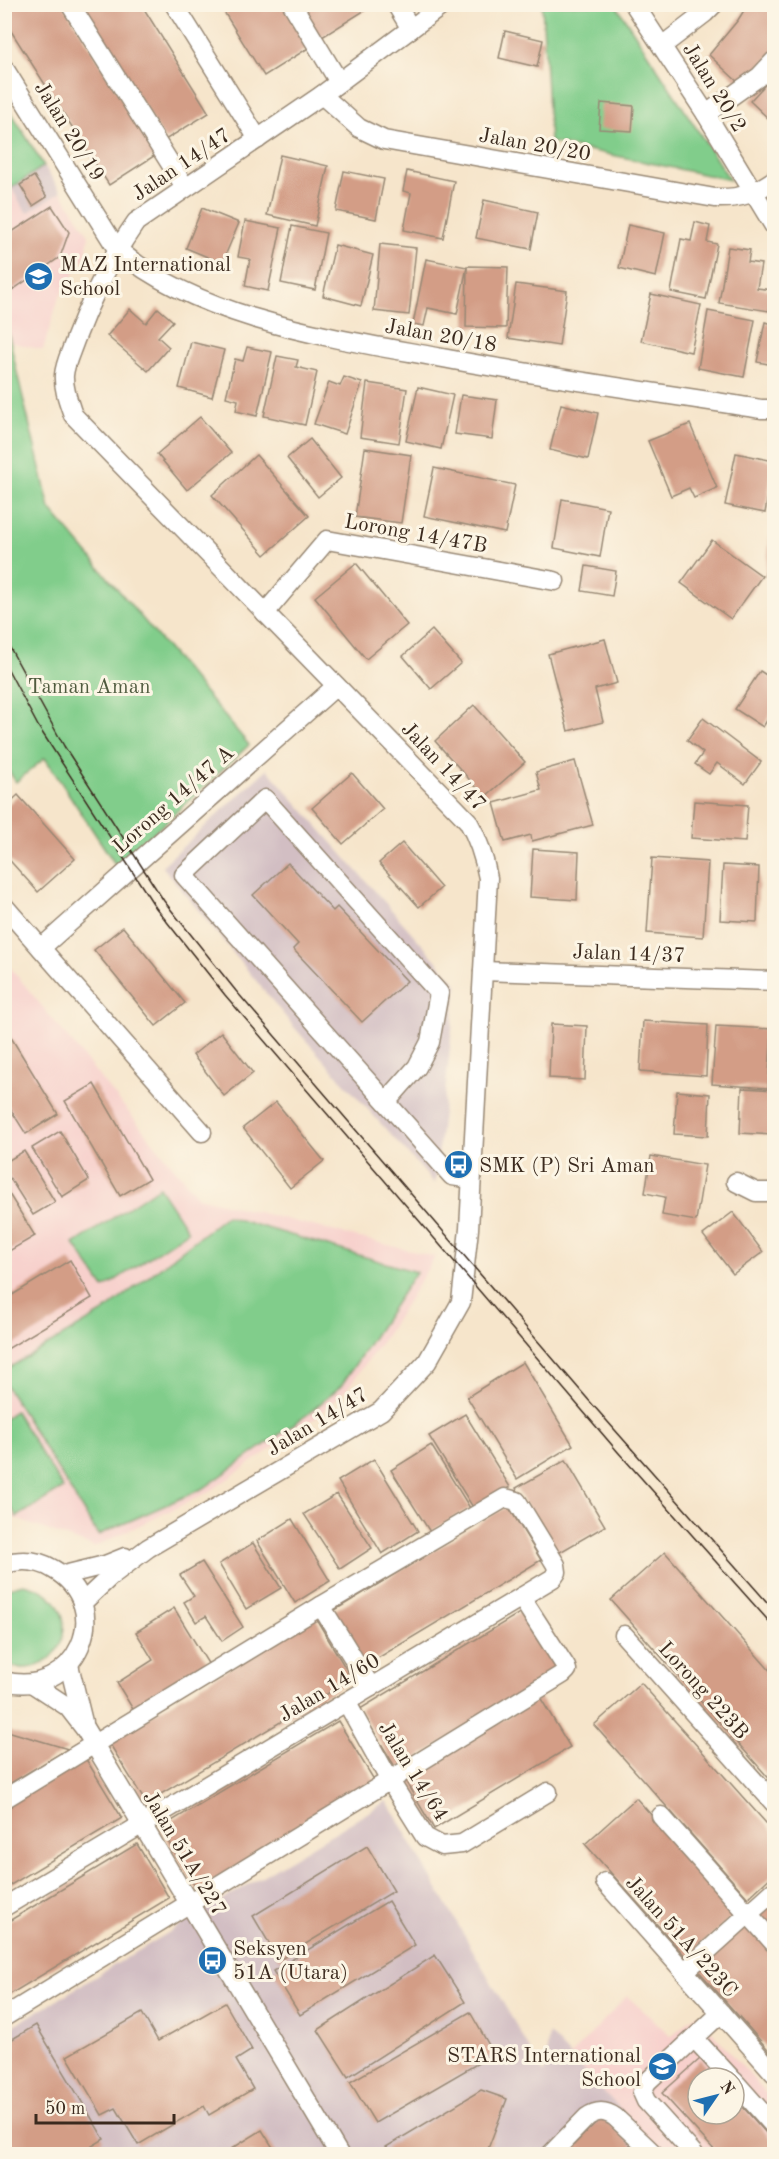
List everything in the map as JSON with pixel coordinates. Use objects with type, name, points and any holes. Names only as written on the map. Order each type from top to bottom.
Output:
[{"type":"street","points":[[70,4],[185,187]]},
{"type":"street","points":[[174,4],[258,139]]},
{"type":"street","points":[[292,4],[339,82]]},
{"type":"street","points":[[396,4],[411,29]]},
{"type":"street","name":"Jalan 14/47","points":[[82,1602],[148,1548],[381,1411],[427,1362],[461,1302],[469,1228],[488,878],[477,835],[468,821],[73,416],[63,377],[89,303],[117,249],[136,222],[339,82],[444,4]]},
{"type":"street","name":"Jalan 20/2","points":[[634,4],[706,114],[774,226]]},
{"type":"street","points":[[662,46],[714,4]]},
{"type":"street","points":[[706,114],[760,76],[774,61]]},
{"type":"street","name":"Jalan 20/19","points":[[4,68],[117,249]]},
{"type":"street","name":"Jalan 20/20","points":[[322,94],[359,128],[384,140],[715,198],[734,199],[754,193]]},
{"type":"street","points":[[754,193],[774,180]]},
{"type":"street","name":"Jalan 20/18","points":[[117,249],[136,266],[216,306],[284,326],[351,342],[488,366],[774,409]]},
{"type":"street","name":"Lorong 14/47B","points":[[265,613],[327,540],[555,581]]},
{"type":"street","name":"Lorong 14/47 A","points":[[41,948],[336,686]]},
{"type":"street","points":[[387,1101],[417,1067],[430,1042],[439,993],[265,799],[184,874],[452,1176],[471,1179]]},
{"type":"street","points":[[4,906],[202,1132]]},
{"type":"street","name":"Jalan 14/37","points":[[483,971],[774,981]]},
{"type":"street","points":[[736,1182],[756,1192],[774,1192]]},
{"type":"street","name":"Jalan 14/60","points":[[4,1907],[143,1826],[553,1578],[557,1572],[556,1565],[518,1501],[505,1498],[321,1606]]},
{"type":"street","name":"Jalan 14/47","points":[[64,1575],[105,1565],[148,1548]]},
{"type":"street","points":[[4,1681],[33,1684],[52,1677],[69,1665],[78,1652],[84,1636],[85,1619],[82,1602],[75,1587],[64,1575],[42,1563],[9,1558]]},
{"type":"street","points":[[4,2017],[567,1670],[521,1596]]},
{"type":"street","points":[[4,1799],[90,1737],[321,1606],[371,1687]]},
{"type":"street","name":"Lorong 223B","points":[[624,1635],[774,1803]]},
{"type":"street","name":"Jalan 51A/227","points":[[69,1665],[90,1737]]},
{"type":"street","name":"Jalan 51A/227","points":[[33,1684],[68,1707],[90,1737],[339,2154]]},
{"type":"street","name":"Jalan 14/64","points":[[347,1703],[425,1838],[442,1846],[462,1844],[548,1792]]},
{"type":"street","points":[[661,1816],[774,1943]]},
{"type":"street","name":"Jalan 51A/223C","points":[[605,1882],[774,2073]]},
{"type":"street","points":[[684,1972],[774,1892]]},
{"type":"street","points":[[694,2154],[646,2102],[642,2092],[646,2082],[721,2013]]},
{"type":"street","points":[[694,2038],[720,2066]]},
{"type":"street","points":[[746,2095],[774,2126]]},
{"type":"street","points":[[551,2154],[587,2117],[601,2111],[615,2116],[654,2154]]},
{"type":"shaded area","points":[[44,166],[61,192],[27,213],[11,188]]},
{"type":"shaded area","name":"MAZ International School","points":[[11,188],[27,213],[61,192],[89,235],[86,255],[59,297],[43,350],[10,342],[4,312],[4,192]]},
{"type":"shaded area","points":[[267,769],[457,984],[435,1184],[293,1026],[162,866]]},
{"type":"shaded area","points":[[5,961],[198,1197],[435,1257],[385,1337],[346,1390],[314,1419],[209,1492],[94,1547],[5,1515]]},
{"type":"shaded area","points":[[387,1801],[544,2074],[549,2034],[663,2154],[5,2154],[5,2031]]},
{"type":"shaded area","name":"STARS International School","points":[[627,1996],[671,2036],[697,2014],[742,2066],[686,2066],[686,2126],[746,2126],[746,2071],[774,2103],[774,2154],[663,2154],[570,2056]]},
{"type":"green space","points":[[542,5],[616,5],[730,180],[550,142]]},
{"type":"green space","points":[[5,102],[44,166],[4,192]]},
{"type":"green space","name":"Taman Aman","points":[[4,312],[50,509],[249,745],[117,867],[45,758],[16,782],[5,766]]},
{"type":"green space","points":[[159,1187],[188,1231],[104,1288],[74,1244]]},
{"type":"green space","points":[[226,1216],[416,1272],[341,1386],[308,1414],[204,1488],[98,1535],[5,1384],[5,1370],[102,1313]]},
{"type":"green space","points":[[15,1411],[63,1488],[17,1517],[5,1498],[5,1418]]},
{"type":"green space","points":[[23,1584],[44,1592],[58,1605],[63,1621],[62,1638],[55,1653],[43,1663],[26,1668],[5,1664],[5,1589]]},
{"type":"building","points":[[4,4],[63,4],[157,154],[109,185],[4,20]]},
{"type":"building","points":[[79,4],[141,4],[209,113],[165,140]]},
{"type":"building","points":[[219,4],[283,4],[310,47],[264,76]]},
{"type":"building","points":[[298,4],[364,4],[367,9],[319,39]]},
{"type":"building","points":[[748,4],[774,4],[774,53],[741,85],[709,55]]},
{"type":"building","points":[[505,31],[543,40],[537,67],[499,58]]},
{"type":"building","points":[[774,75],[774,124],[750,101]]},
{"type":"building","points":[[601,103],[634,106],[632,131],[599,129]]},
{"type":"building","points":[[280,155],[328,166],[315,226],[267,215]]},
{"type":"building","points":[[344,171],[384,179],[376,219],[336,211]]},
{"type":"building","points":[[407,171],[454,181],[443,238],[404,230],[411,193],[403,191]]},
{"type":"building","points":[[34,176],[47,197],[33,206],[20,185]]},
{"type":"building","points":[[484,200],[538,212],[531,249],[476,238]]},
{"type":"building","points":[[52,206],[69,232],[60,257],[11,291],[4,267],[4,237]]},
{"type":"building","points":[[202,208],[239,223],[222,263],[186,248]]},
{"type":"building","points":[[245,221],[281,228],[268,291],[245,286],[250,259],[238,257]]},
{"type":"building","points":[[695,222],[710,226],[707,242],[717,244],[706,299],[671,292],[681,239],[691,241]]},
{"type":"building","points":[[628,225],[665,233],[656,277],[619,268]]},
{"type":"building","points":[[292,226],[326,233],[315,290],[281,283]]},
{"type":"building","points":[[380,244],[416,248],[409,315],[374,311]]},
{"type":"building","points":[[335,245],[373,255],[361,306],[323,296]]},
{"type":"building","points":[[728,247],[750,250],[748,262],[761,264],[757,288],[772,290],[769,311],[719,303]]},
{"type":"building","points":[[426,259],[467,267],[457,314],[428,308],[424,326],[413,324]]},
{"type":"building","points":[[467,266],[508,267],[506,328],[466,327]]},
{"type":"building","points":[[516,284],[567,291],[559,346],[508,338]]},
{"type":"building","points":[[651,294],[701,305],[691,352],[641,341]]},
{"type":"building","points":[[158,308],[173,321],[158,337],[169,347],[148,371],[107,336],[130,309],[146,323]]},
{"type":"building","points":[[708,311],[755,320],[744,377],[698,368]]},
{"type":"building","points":[[765,322],[774,324],[774,365],[757,362]]},
{"type":"building","points":[[191,342],[224,350],[212,397],[179,388]]},
{"type":"building","points":[[247,347],[272,352],[257,416],[236,411],[238,400],[226,397],[235,359],[243,361]]},
{"type":"building","points":[[277,356],[298,360],[296,367],[317,372],[305,425],[264,416]]},
{"type":"building","points":[[344,377],[362,383],[345,434],[314,424],[329,382],[340,386]]},
{"type":"building","points":[[367,383],[407,389],[399,443],[360,437]]},
{"type":"building","points":[[418,387],[453,395],[441,449],[406,441]]},
{"type":"building","points":[[461,395],[497,400],[492,439],[455,434]]},
{"type":"building","points":[[561,404],[598,413],[588,459],[550,450]]},
{"type":"building","points":[[200,417],[231,453],[187,490],[157,454]]},
{"type":"building","points":[[690,424],[717,488],[694,498],[689,488],[671,496],[648,441]]},
{"type":"building","points":[[310,439],[341,478],[318,497],[287,458]]},
{"type":"building","points":[[365,448],[411,455],[401,523],[355,517]]},
{"type":"building","points":[[736,453],[774,461],[765,513],[725,505]]},
{"type":"building","points":[[256,455],[309,516],[265,555],[212,495]]},
{"type":"building","points":[[434,468],[515,485],[505,533],[424,516]]},
{"type":"building","points":[[562,499],[608,508],[600,557],[554,548]]},
{"type":"building","points":[[770,536],[774,537],[774,577],[765,576]]},
{"type":"building","points":[[712,540],[762,576],[731,619],[681,583]]},
{"type":"building","points":[[356,563],[407,625],[366,659],[315,597]]},
{"type":"building","points":[[586,566],[616,571],[612,596],[582,591]]},
{"type":"building","points":[[432,630],[461,663],[431,689],[403,656]]},
{"type":"building","points":[[605,639],[617,683],[595,689],[603,722],[568,731],[548,654]]},
{"type":"building","points":[[760,671],[774,680],[774,709],[763,727],[735,709]]},
{"type":"building","points":[[474,705],[525,762],[485,797],[435,741]]},
{"type":"building","points":[[703,718],[761,762],[745,784],[717,763],[709,774],[695,764],[703,753],[687,740]]},
{"type":"building","points":[[575,761],[593,825],[532,841],[531,835],[505,842],[494,803],[541,790],[536,772]]},
{"type":"building","points":[[352,773],[383,809],[343,844],[312,808]]},
{"type":"building","points":[[18,795],[75,859],[38,892],[4,854],[4,808]]},
{"type":"building","points":[[694,801],[748,805],[745,842],[691,838]]},
{"type":"building","points":[[402,843],[441,888],[419,907],[379,863]]},
{"type":"building","points":[[533,849],[579,852],[577,900],[530,897]]},
{"type":"building","points":[[652,858],[708,862],[703,937],[647,933]]},
{"type":"building","points":[[288,863],[333,911],[337,907],[407,981],[362,1022],[293,949],[298,944],[253,895]]},
{"type":"building","points":[[723,865],[759,867],[757,922],[720,920]]},
{"type":"building","points":[[123,927],[185,1003],[156,1026],[94,950]]},
{"type":"building","points":[[643,1021],[708,1025],[706,1076],[640,1071]]},
{"type":"building","points":[[551,1024],[587,1026],[585,1080],[549,1078]]},
{"type":"building","points":[[4,1026],[58,1114],[26,1134],[4,1099]]},
{"type":"building","points":[[716,1026],[772,1029],[768,1088],[712,1084]]},
{"type":"building","points":[[221,1032],[253,1073],[224,1096],[193,1055]]},
{"type":"building","points":[[94,1084],[149,1179],[120,1196],[65,1101]]},
{"type":"building","points":[[742,1088],[774,1090],[774,1135],[740,1133]]},
{"type":"building","points":[[677,1091],[710,1094],[708,1136],[674,1134]]},
{"type":"building","points":[[276,1102],[324,1161],[290,1188],[243,1128]]},
{"type":"building","points":[[60,1131],[89,1180],[62,1197],[32,1148]]},
{"type":"building","points":[[24,1151],[55,1202],[33,1215],[4,1169],[4,1163]]},
{"type":"building","points":[[651,1156],[705,1165],[696,1221],[662,1215],[665,1197],[645,1193]]},
{"type":"building","points":[[4,1186],[35,1236],[4,1254]]},
{"type":"building","points":[[733,1212],[763,1252],[733,1274],[703,1235]]},
{"type":"building","points":[[70,1260],[92,1298],[4,1351],[4,1300]]},
{"type":"building","points":[[523,1362],[573,1445],[517,1479],[467,1397]]},
{"type":"building","points":[[465,1414],[510,1487],[474,1509],[429,1436]]},
{"type":"building","points":[[431,1445],[470,1508],[430,1532],[391,1470]]},
{"type":"building","points":[[374,1459],[418,1531],[382,1554],[338,1481]]},
{"type":"building","points":[[566,1460],[605,1526],[555,1555],[516,1488]]},
{"type":"building","points":[[337,1494],[372,1548],[340,1569],[304,1514]]},
{"type":"building","points":[[508,1506],[541,1560],[363,1667],[330,1613]]},
{"type":"building","points":[[292,1519],[330,1581],[295,1603],[257,1541]]},
{"type":"building","points":[[253,1543],[281,1588],[246,1609],[219,1564]]},
{"type":"building","points":[[665,1552],[774,1675],[774,1784],[611,1600]]},
{"type":"building","points":[[202,1562],[243,1627],[222,1641],[206,1616],[196,1622],[184,1602],[194,1596],[180,1575]]},
{"type":"building","points":[[174,1608],[209,1665],[134,1711],[117,1683],[153,1660],[136,1632]]},
{"type":"building","points":[[523,1611],[560,1671],[397,1770],[360,1709]]},
{"type":"building","points":[[315,1617],[352,1679],[146,1803],[108,1741]]},
{"type":"building","points":[[641,1683],[774,1832],[774,1874],[748,1898],[594,1725]]},
{"type":"building","points":[[540,1697],[570,1747],[434,1829],[404,1779]]},
{"type":"building","points":[[338,1721],[376,1783],[198,1891],[160,1828]]},
{"type":"building","points":[[4,1730],[68,1749],[4,1787]]},
{"type":"building","points":[[84,1756],[122,1818],[4,1889],[4,1804]]},
{"type":"building","points":[[636,1798],[738,1912],[687,1958],[585,1844]]},
{"type":"building","points":[[137,1844],[169,1898],[4,1998],[4,1924]]},
{"type":"building","points":[[367,1846],[394,1891],[279,1960],[253,1916]]},
{"type":"building","points":[[774,1900],[774,1937],[756,1917]]},
{"type":"building","points":[[388,1901],[415,1945],[300,2015],[273,1971]]},
{"type":"building","points":[[748,1922],[774,1952],[774,2056],[696,1968]]},
{"type":"building","points":[[435,1955],[465,2002],[348,2077],[318,2030]]},
{"type":"building","points":[[225,2003],[252,2050],[236,2060],[253,2089],[209,2115],[204,2106],[138,2145],[116,2108],[102,2115],[67,2056],[142,2013],[158,2041]]},
{"type":"building","points":[[470,2012],[494,2054],[375,2123],[350,2082]]},
{"type":"building","points":[[36,2025],[104,2139],[79,2154],[4,2154],[4,2044]]},
{"type":"building","points":[[700,2059],[706,2066],[692,2066]]},
{"type":"building","points":[[686,2072],[686,2119],[662,2093]]},
{"type":"building","points":[[481,2090],[507,2099],[486,2154],[390,2154],[386,2147]]},
{"type":"building","points":[[746,2110],[774,2142],[774,2154],[718,2154],[692,2126],[746,2126]]},
{"type":"building","points":[[602,2116],[642,2154],[565,2154]]},
{"type":"building","points":[[262,2130],[277,2154],[223,2154]]},
{"type":"tram line","points":[[4,637],[64,746],[164,901],[236,991],[592,1404],[774,1610]]},
{"type":"tram line","points":[[4,662],[38,726],[156,908],[225,995],[618,1452],[774,1627]]},
{"type":"place","name":"MAZ International School","points":[[39,276]]},
{"type":"place","name":"SMK (P) Sri Aman","points":[[458,1165]]},
{"type":"place","name":"Seksyen 51A (Utara)","points":[[212,1960]]},
{"type":"place","name":"STARS International School","points":[[662,2067]]}]
